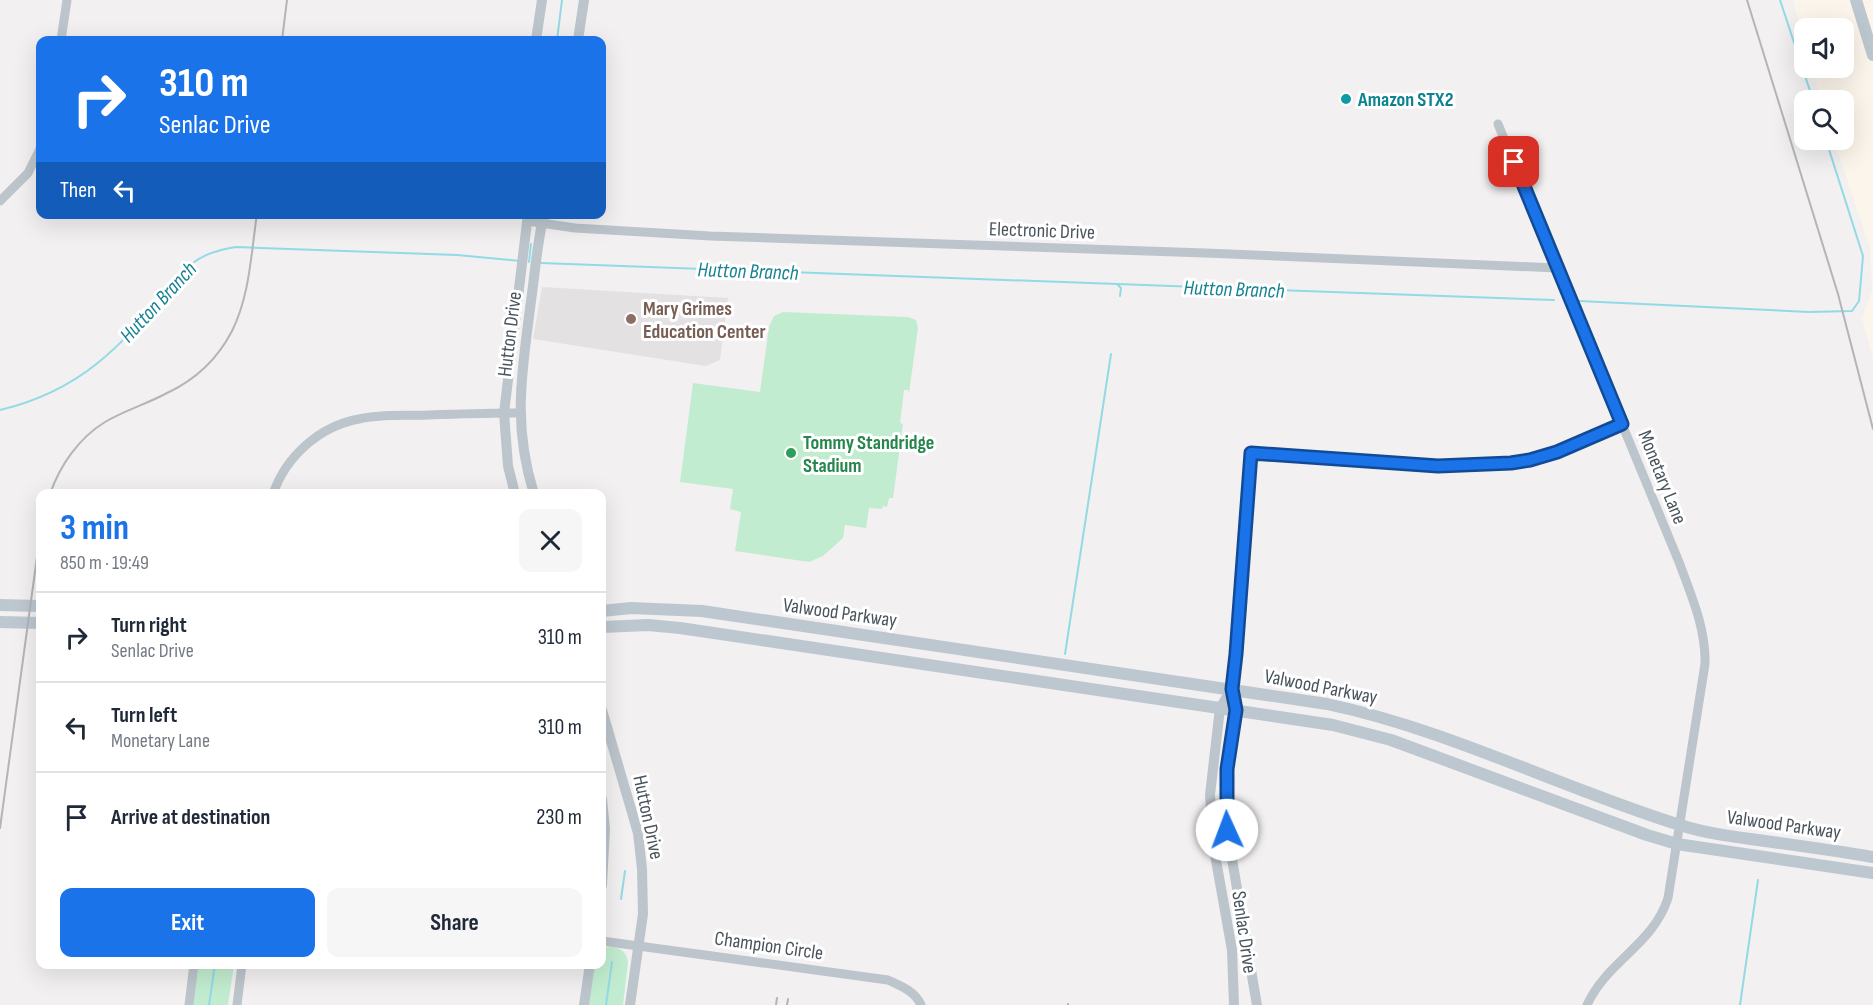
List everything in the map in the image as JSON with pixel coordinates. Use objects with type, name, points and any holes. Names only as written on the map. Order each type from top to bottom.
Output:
[{"type":"main road","points":[[1856,0],[1873,55]]},
{"type":"main road","points":[[0,605],[36,606]]},
{"type":"main road","name":"Valwood Parkway","points":[[606,611],[631,608],[671,609],[820,628],[1328,704],[1365,712],[1450,740],[1680,825],[1727,836],[1873,857]]},
{"type":"main road","points":[[0,622],[36,623]]},
{"type":"main road","points":[[606,635],[616,625]]},
{"type":"main road","name":"Valwood Parkway","points":[[606,626],[667,626],[1047,681],[1360,731],[1391,740],[1677,844],[1873,873]]},
{"type":"main road","points":[[818,648],[820,628]]},
{"type":"main road","points":[[1047,681],[1050,662]]},
{"type":"main road","points":[[1360,731],[1365,712]]},
{"type":"main road","points":[[1515,786],[1522,767]]},
{"type":"main road","points":[[1786,860],[1789,844]]},
{"type":"street","points":[[62,36],[67,0]]},
{"type":"street","points":[[537,36],[542,0]]},
{"type":"street","points":[[579,36],[584,0]]},
{"type":"street","name":"Monetary Lane","points":[[1498,124],[1679,562],[1697,613],[1705,646],[1705,664],[1670,892],[1655,926],[1645,939],[1606,975],[1587,1005]]},
{"type":"street","points":[[0,201],[28,173],[36,157]]},
{"type":"street","name":"Hutton Drive","points":[[514,489],[508,466],[504,413],[528,219]]},
{"type":"street","name":"Hutton Drive","points":[[532,489],[525,465],[519,413],[543,219]]},
{"type":"street","name":"Electronic Drive","points":[[546,219],[575,228],[710,236],[1557,268]]},
{"type":"street","points":[[275,489],[282,472],[305,446],[326,431],[354,420],[382,416],[519,413]]},
{"type":"street","name":"Senlac Drive","points":[[1257,1005],[1230,854],[1226,808],[1227,769],[1236,710],[1232,689],[1238,641],[1251,453],[1438,466],[1511,463],[1557,452],[1622,424]]},
{"type":"street","name":"Senlac Drive","points":[[1232,689],[1220,708],[1210,795],[1215,857],[1232,950],[1234,1005]]},
{"type":"street","name":"Hutton Drive","points":[[606,724],[638,832],[643,914],[630,1005]]},
{"type":"street","points":[[1215,857],[1230,854]]},
{"type":"street","name":"Champion Circle","points":[[606,941],[888,980],[906,988],[921,1005]]},
{"type":"street","points":[[189,1005],[193,969]]},
{"type":"street","points":[[237,1005],[241,969]]},
{"type":"street","points":[[584,1005],[589,969]]},
{"type":"shaded area","points":[[1793,0],[1873,0],[1873,359],[1862,318],[1872,290],[1870,249],[1837,150],[1854,150],[1854,90],[1818,90],[1815,78],[1854,78],[1854,18],[1798,18]]},
{"type":"shaded area","name":"Mary Grimes Education Center","points":[[542,287],[728,298],[720,360],[706,366],[533,339]]},
{"type":"green space","name":"Tommy Standridge Stadium","points":[[783,312],[908,317],[916,320],[918,328],[909,393],[908,390],[904,390],[900,423],[903,424],[893,498],[889,498],[887,507],[869,508],[866,528],[845,525],[843,538],[823,556],[809,562],[735,551],[741,512],[730,509],[733,489],[680,482],[693,383],[760,392],[769,327],[774,316]]},
{"type":"green space","points":[[606,948],[619,949],[627,959],[623,1005],[588,1005],[592,969],[606,969]]},
{"type":"green space","points":[[197,969],[233,969],[228,1005],[192,1005]]},
{"type":"waterway","points":[[558,36],[562,0]]},
{"type":"waterway","points":[[1780,0],[1810,90]]},
{"type":"waterway","points":[[1579,301],[1809,312],[1852,311],[1859,301],[1863,256],[1829,150]]},
{"type":"waterway","points":[[529,262],[531,244]]},
{"type":"waterway","name":"Hutton Branch","points":[[0,410],[60,388],[85,372],[128,335],[189,266],[200,258],[217,251],[236,247],[457,255],[520,261]]},
{"type":"waterway","name":"Hutton Branch","points":[[541,263],[1554,300]]},
{"type":"waterway","points":[[1118,285],[1121,288],[1120,296]]},
{"type":"waterway","points":[[1065,654],[1111,354]]},
{"type":"waterway","points":[[621,899],[625,871]]},
{"type":"waterway","points":[[1740,1005],[1758,880]]},
{"type":"waterway","points":[[606,1005],[612,962]]},
{"type":"waterway","points":[[209,1005],[214,969]]},
{"type":"railway","points":[[282,36],[287,0]]},
{"type":"railway","points":[[1747,0],[1838,294],[1873,429]]},
{"type":"railway","points":[[52,489],[72,453],[96,428],[187,382],[220,350],[232,331],[243,303],[256,219]]},
{"type":"railway","points":[[0,828],[36,564]]},
{"type":"railway","points":[[776,1005],[777,998]]},
{"type":"railway","points":[[787,1005],[788,999]]},
{"type":"place","name":"Amazon STX2","points":[[1346,99]]},
{"type":"place","name":"Mary Grimes Education Center","points":[[631,319]]},
{"type":"place","name":"Tommy Standridge Stadium","points":[[791,453]]},
{"type":"route","points":[[1227,830],[1227,769],[1236,710],[1232,689],[1251,453],[1438,466],[1511,463],[1557,452],[1622,424],[1514,162]]}]
